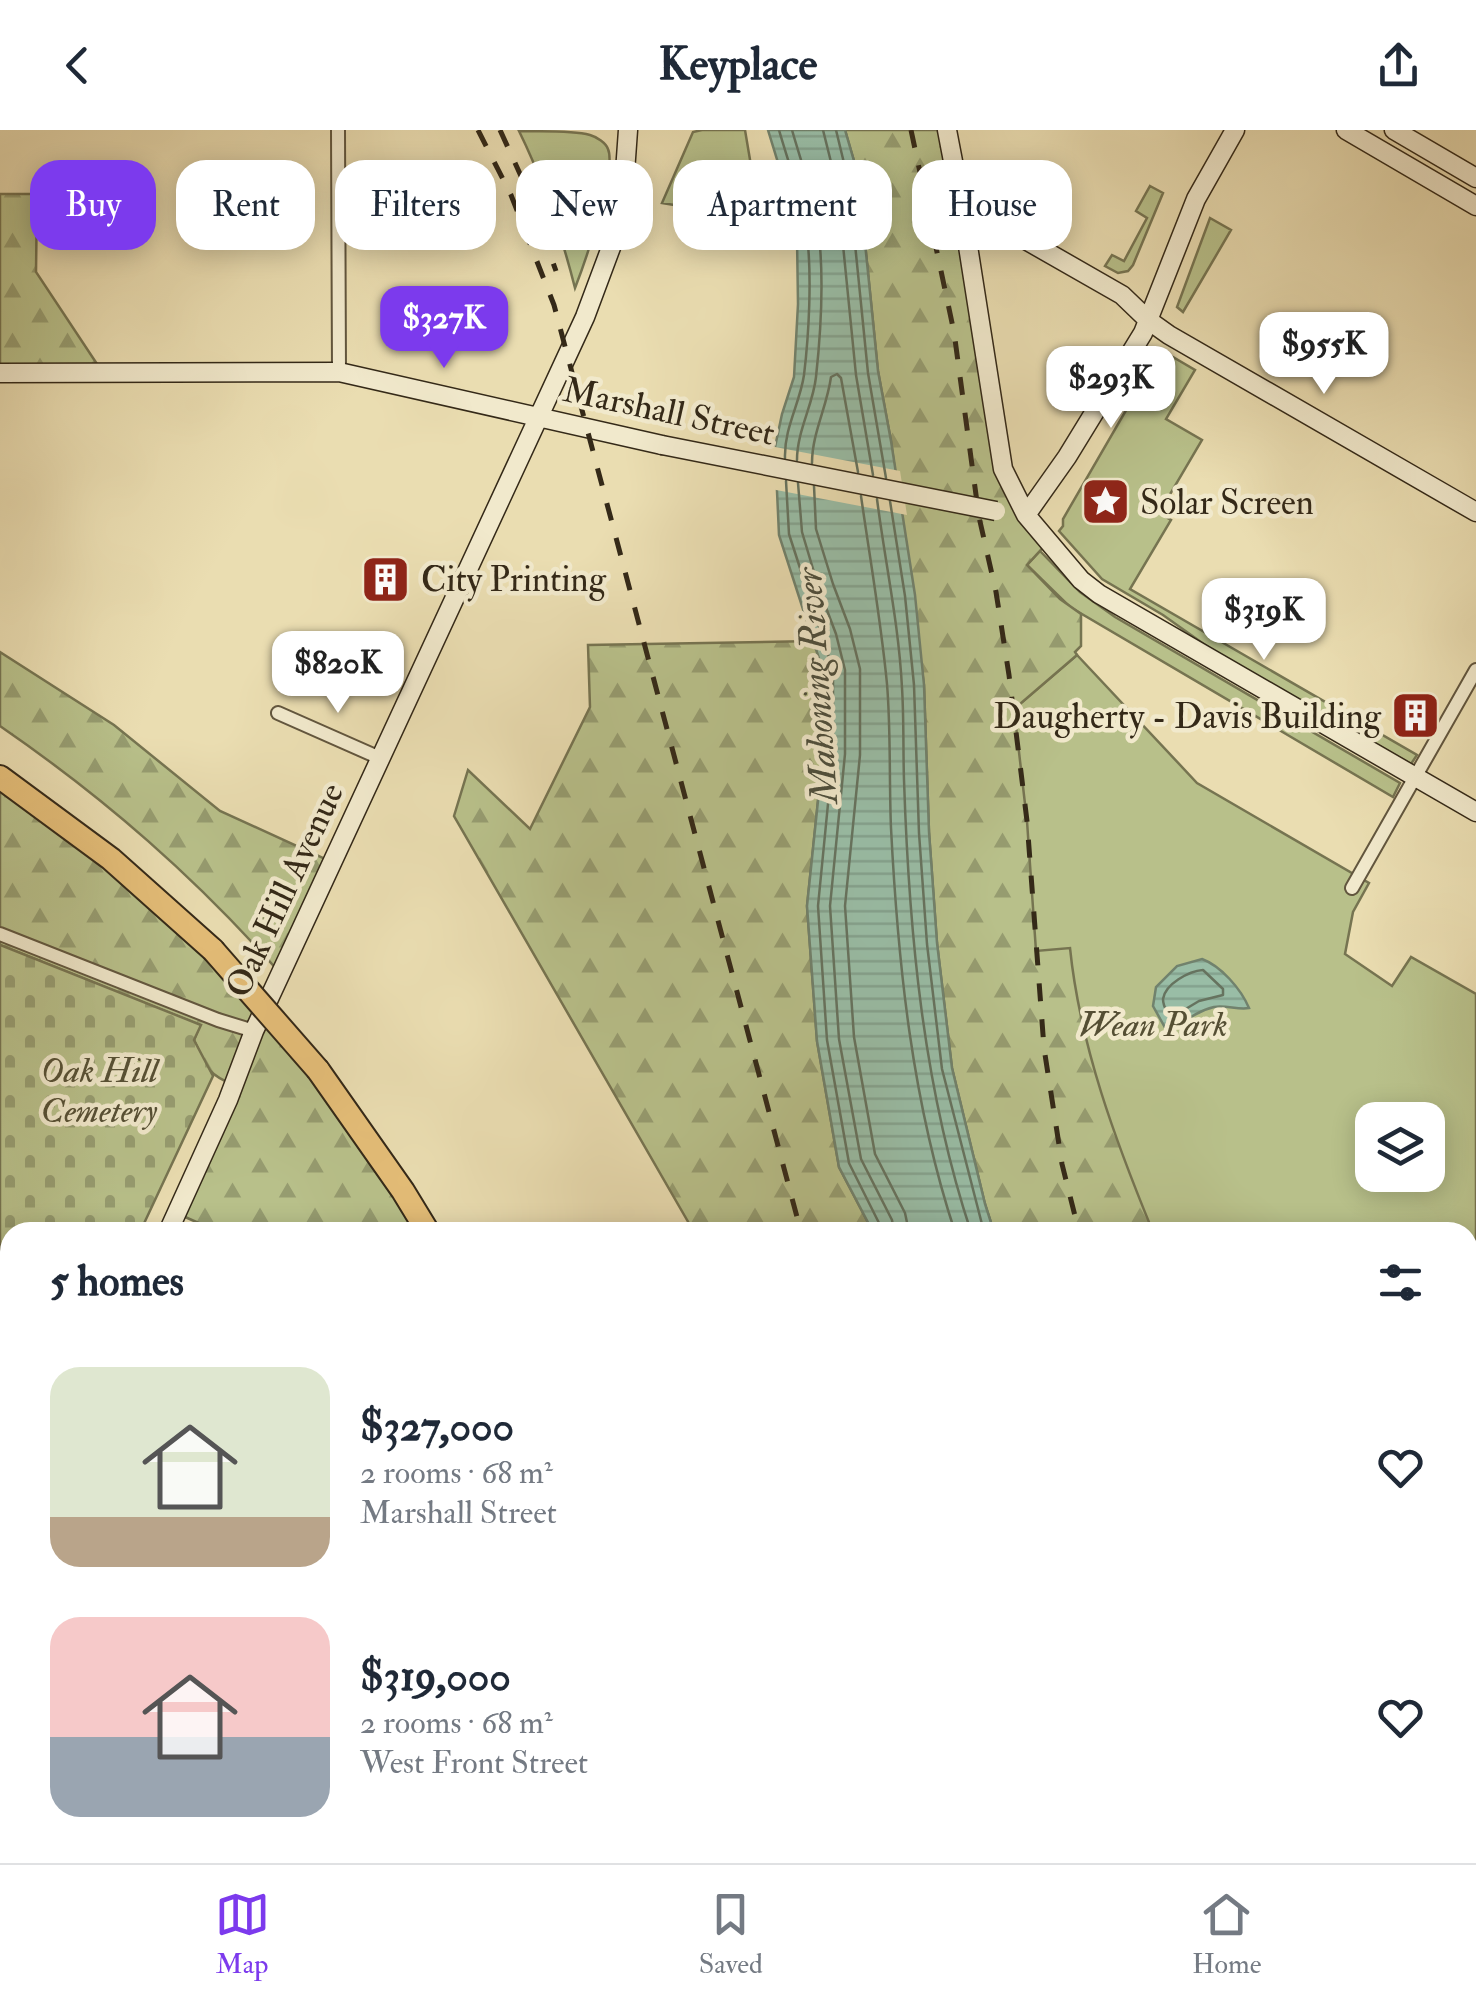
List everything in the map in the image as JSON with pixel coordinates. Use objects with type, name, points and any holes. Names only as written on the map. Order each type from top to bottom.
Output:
[{"type":"highway","points":[[0,776],[111,860],[213,950],[318,1070],[421,1222]]},
{"type":"street","points":[[338,130],[339,372]]},
{"type":"street","name":"Oak Hill Avenue","points":[[173,1222],[254,1032],[585,317],[613,242],[628,130]]},
{"type":"street","points":[[948,130],[953,160]]},
{"type":"street","points":[[1026,515],[1067,457],[1143,333],[1196,199],[1235,130]]},
{"type":"street","points":[[1346,130],[1476,206]]},
{"type":"street","points":[[1394,130],[1476,178]]},
{"type":"street","points":[[968,250],[1003,468],[1026,515],[1080,580],[1476,812]]},
{"type":"street","points":[[1043,250],[1122,295],[1148,320],[1184,344],[1476,512]]},
{"type":"street","name":"Marshall Street","points":[[0,373],[339,372],[662,445],[1026,515]]},
{"type":"street","points":[[1352,888],[1476,670]]},
{"type":"street","points":[[278,713],[380,758]]},
{"type":"street","points":[[0,934],[254,1032]]},
{"type":"green space","points":[[745,130],[750,160],[681,160],[693,132]]},
{"type":"green space","points":[[845,130],[947,130],[952,160],[912,160],[912,250],[967,250],[1003,468],[1048,542],[1027,565],[1060,599],[1081,614],[1081,646],[1075,652],[1077,655],[1014,709],[1036,951],[1070,948],[1091,1057],[1149,1222],[991,1222],[985,1204],[952,1068],[937,943],[924,685],[878,371],[866,250],[892,250],[892,160],[854,160]]},
{"type":"green space","points":[[519,131],[590,135],[605,145],[610,160],[532,160]]},
{"type":"green space","points":[[673,178],[673,205],[662,203]]},
{"type":"green space","points":[[1150,186],[1163,193],[1133,265],[1118,273],[1105,266],[1112,255],[1124,261],[1147,218],[1136,211]]},
{"type":"green space","points":[[0,194],[30,194],[30,250],[36,250],[36,272],[103,373],[0,373]]},
{"type":"green space","points":[[1210,218],[1231,230],[1183,312],[1177,307]]},
{"type":"green space","points":[[565,250],[588,250],[575,288]]},
{"type":"green space","points":[[1161,350],[1195,370],[1166,419],[1202,440],[1159,513],[1171,520],[1130,589],[1417,755],[1411,764],[1215,652],[1102,579],[1059,531]]},
{"type":"green space","points":[[1040,551],[1080,592],[1115,617],[1400,783],[1393,797],[1070,607],[1027,565]]},
{"type":"green space","points":[[815,641],[823,671],[823,753],[807,906],[817,1041],[839,1167],[868,1222],[688,1222],[454,816],[468,770],[530,829],[590,707],[588,645]]},
{"type":"green space","points":[[0,652],[114,725],[220,811],[332,862],[280,973],[148,841],[77,782],[0,726]]},
{"type":"green space","name":"Wean Park","points":[[1077,655],[1197,783],[1369,883],[1353,912],[1345,954],[1392,986],[1411,957],[1476,994],[1476,1222],[994,1222],[1014,709]]},
{"type":"green space","points":[[0,777],[213,950],[420,1222],[196,1222],[176,1213],[234,1085],[212,1073],[205,1063],[194,1040],[200,1025],[0,945]]},
{"type":"green space","name":"Oak Hill Cemetery","points":[[0,945],[201,1025],[194,1040],[213,1076],[145,1222],[0,1222]]},
{"type":"water","points":[[768,130],[845,130],[854,160],[777,160]]},
{"type":"water","points":[[797,250],[866,250],[878,371],[915,595],[924,685],[937,943],[952,1068],[991,1222],[868,1222],[839,1167],[817,1041],[807,906],[823,753],[823,671],[779,535],[775,447],[794,377]]},
{"type":"water","points":[[1202,959],[1230,979],[1249,1008],[1207,1009],[1168,1033],[1153,1006],[1156,987],[1177,966]]},
{"type":"pier","points":[[770,446],[900,471],[907,515],[771,489]]},
{"type":"railway","points":[[478,130],[511,195],[554,305],[798,1222]]},
{"type":"railway","points":[[500,130],[526,187],[556,271]]},
{"type":"railway","points":[[911,130],[954,332],[979,517],[1009,675],[1027,821],[1044,1048],[1062,1164],[1076,1222]]},
{"type":"place","name":"Solar Screen","points":[[1105,502]]},
{"type":"place","name":"City Printing","points":[[386,579]]},
{"type":"place","name":"Daugherty - Davis Building","points":[[1416,716]]},
{"type":"water label","name":"Mahoning River","points":[[816,686]]}]
